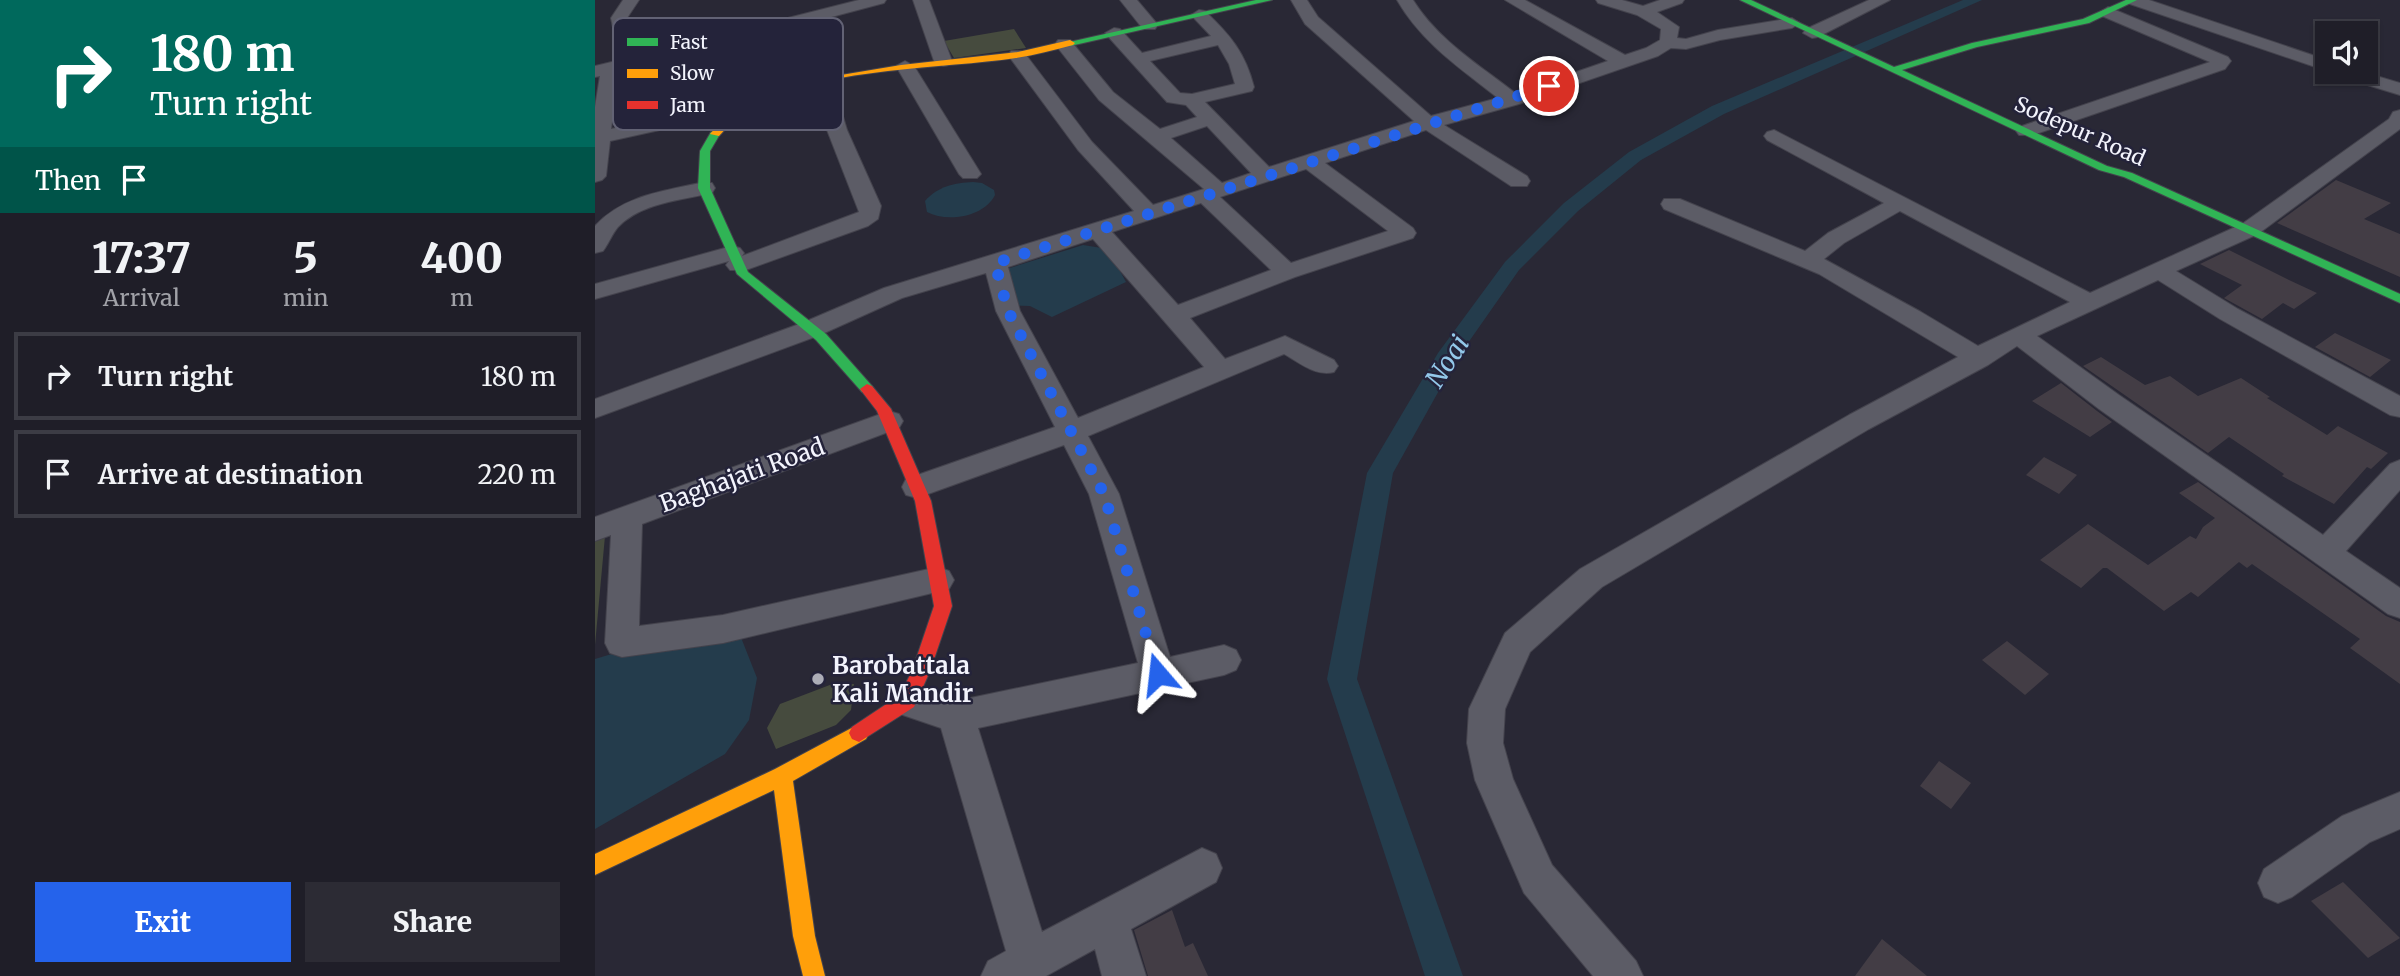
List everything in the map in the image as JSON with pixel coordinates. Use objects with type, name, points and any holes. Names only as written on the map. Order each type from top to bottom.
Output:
[{"type":"street","points":[[618,18],[631,0]]},
{"type":"street","points":[[811,18],[878,0]]},
{"type":"street","points":[[1128,0],[1149,25]]},
{"type":"street","points":[[843,77],[943,61],[1017,55],[1268,0]]},
{"type":"street","points":[[1299,0],[1311,20],[1428,123],[1519,181]]},
{"type":"street","points":[[1405,0],[1412,14],[1436,40],[1511,100]]},
{"type":"street","points":[[1513,0],[1595,48],[1623,61]]},
{"type":"street","points":[[1604,0],[1643,10],[1670,27],[1668,42]]},
{"type":"street","points":[[1643,10],[1677,0]]},
{"type":"street","name":"Sodepur Road","points":[[1744,0],[2102,168],[2128,175],[2241,233],[2400,299]]},
{"type":"street","points":[[1812,33],[1882,0]]},
{"type":"street","points":[[1888,67],[1975,44],[2086,21],[2133,0],[2315,63]]},
{"type":"street","points":[[926,2],[943,61]]},
{"type":"street","points":[[2026,131],[2219,65],[2222,61],[2108,12]]},
{"type":"street","points":[[1114,33],[1174,98],[1192,100],[1245,87],[1239,61],[1224,38],[1199,15]]},
{"type":"street","points":[[595,409],[811,329],[893,293],[995,263],[1428,123],[1511,100],[1652,52],[1668,42],[1686,44],[1792,23]]},
{"type":"street","points":[[1138,59],[1224,38]]},
{"type":"street","points":[[1064,44],[1106,96],[1157,136],[1287,271]]},
{"type":"street","points":[[1017,55],[1085,146],[1149,214]]},
{"type":"street","points":[[905,66],[970,174]]},
{"type":"street","points":[[602,70],[602,137],[595,178],[601,199],[622,211]]},
{"type":"street","points":[[2378,82],[2400,89]]},
{"type":"street","points":[[1192,100],[1266,176]]},
{"type":"street","points":[[1621,976],[1538,879],[1494,780],[1485,743],[1487,709],[1517,643],[1591,578],[1859,422],[2020,335],[2241,233],[2397,122],[2400,116]]},
{"type":"street","points":[[1157,136],[1210,119]]},
{"type":"street","points":[[602,137],[634,130]]},
{"type":"street","points":[[595,865],[782,776],[880,721],[907,701],[921,671],[943,606],[923,501],[884,409],[811,329],[743,274],[735,259],[704,188],[705,151],[717,130]]},
{"type":"street","points":[[595,292],[735,259],[860,221],[870,214],[870,206],[837,130]]},
{"type":"street","points":[[1774,136],[2091,303]]},
{"type":"street","points":[[1173,316],[1287,271],[1405,233],[1310,162]]},
{"type":"street","points":[[595,246],[607,225],[622,211],[704,188]]},
{"type":"street","points":[[1808,260],[1836,238],[1901,202]]},
{"type":"street","points":[[1672,204],[1808,260],[1868,291],[1979,359]]},
{"type":"street","points":[[1098,230],[1220,369]]},
{"type":"street","points":[[2241,233],[2400,316]]},
{"type":"street","points":[[995,263],[1008,311],[1104,494],[1158,674]]},
{"type":"street","points":[[2159,271],[2229,314],[2400,408]]},
{"type":"street","points":[[2020,335],[2120,410],[2400,606]]},
{"type":"street","points":[[917,487],[1071,432],[1285,344],[1325,366]]},
{"type":"street","name":"Baghajati Road","points":[[595,530],[889,421]]},
{"type":"street","points":[[2326,553],[2400,471]]},
{"type":"street","points":[[627,517],[622,643],[723,629],[938,580]]},
{"type":"street","points":[[907,701],[956,717],[1224,660]]},
{"type":"street","points":[[956,717],[1017,969],[1202,868]]},
{"type":"street","points":[[782,776],[804,936],[814,976]]},
{"type":"street","points":[[2278,883],[2356,829],[2400,810]]},
{"type":"street","points":[[1107,919],[1124,976]]},
{"type":"green space","points":[[1014,29],[1026,48],[954,58],[944,41]]},
{"type":"green space","points":[[606,525],[595,645],[595,529]]},
{"type":"green space","points":[[835,683],[854,684],[851,710],[836,725],[776,749],[767,728],[780,704]]},
{"type":"water","points":[[982,183],[994,190],[995,195],[983,208],[974,213],[954,217],[927,212],[925,201],[935,192],[953,184]]},
{"type":"water","points":[[1083,245],[1108,249],[1126,282],[1052,317],[1030,306],[1007,305],[997,272]]},
{"type":"water","points":[[740,635],[757,678],[749,720],[725,754],[595,829],[595,659],[635,647]]},
{"type":"building","points":[[2336,180],[2391,203],[2364,219],[2400,234],[2400,277],[2277,223]]},
{"type":"building","points":[[2229,250],[2317,293],[2294,309],[2283,303],[2262,319],[2224,298],[2242,285],[2200,264]]},
{"type":"building","points":[[2335,333],[2391,360],[2370,377],[2315,347]]},
{"type":"building","points":[[2101,357],[2145,385],[2170,376],[2198,396],[2241,378],[2270,397],[2267,398],[2327,435],[2338,426],[2388,453],[2371,469],[2367,467],[2334,504],[2282,476],[2284,474],[2229,437],[2208,453],[2083,366]]},
{"type":"building","points":[[2061,383],[2112,422],[2090,437],[2032,401]]},
{"type":"building","points":[[2044,457],[2077,475],[2059,494],[2026,475]]},
{"type":"building","points":[[2198,482],[2386,616],[2400,622],[2400,684],[2350,648],[2360,639],[2252,564],[2247,568],[2239,562],[2198,597],[2191,592],[2164,611],[2107,568],[2103,568],[2081,588],[2040,560],[2088,524],[2148,565],[2190,536],[2196,539],[2203,527],[2215,518],[2179,493]]},
{"type":"building","points":[[2007,641],[2049,674],[2025,695],[1982,660]]},
{"type":"building","points":[[1939,761],[1971,783],[1951,809],[1920,786]]},
{"type":"building","points":[[2343,882],[2400,938],[2368,958],[2311,901]]},
{"type":"building","points":[[1172,910],[1185,947],[1193,943],[1208,976],[1148,976],[1134,930]]},
{"type":"building","points":[[1882,939],[1927,976],[1855,976]]},
{"type":"waterway","name":"Noai","points":[[1444,976],[1342,679],[1380,473],[1446,358],[1512,266],[1571,207],[1635,156],[1718,110],[1975,0]]},
{"type":"traffic: fast","points":[[1070,43],[1268,0]]},
{"type":"traffic: fast","points":[[1744,0],[2103,168],[2128,175],[2400,299]]},
{"type":"traffic: fast","points":[[1894,70],[1975,45],[2086,21],[2133,0]]},
{"type":"traffic: fast","points":[[715,134],[705,151],[704,188],[743,274],[821,337],[867,389]]},
{"type":"traffic: slow","points":[[843,76],[901,67],[1018,55],[1070,43]]},
{"type":"traffic: slow","points":[[715,134],[719,130]]},
{"type":"traffic: slow","points":[[595,865],[782,776],[859,733]]},
{"type":"traffic: slow","points":[[782,776],[804,936],[814,976]]},
{"type":"traffic: jam","points":[[859,733],[907,701],[921,671],[943,606],[923,501],[884,409],[867,389]]},
{"type":"place","name":"Barobattala Kali Mandir","points":[[818,679]]},
{"type":"route","points":[[1158,674],[1104,494],[1008,311],[995,263],[1549,86]]}]
